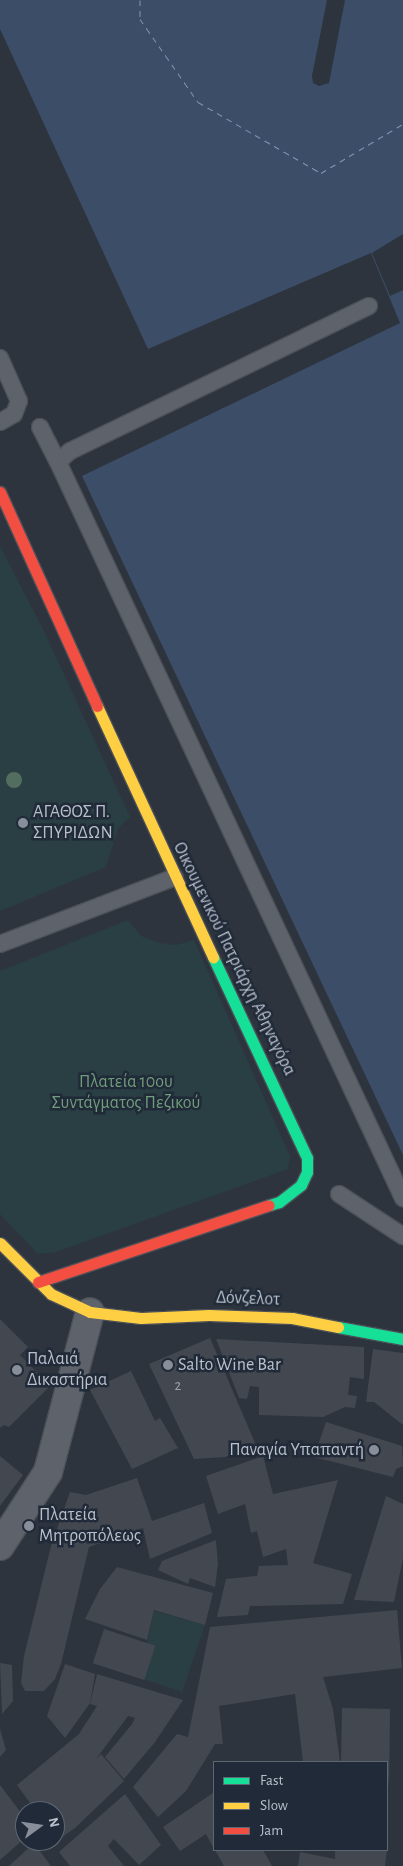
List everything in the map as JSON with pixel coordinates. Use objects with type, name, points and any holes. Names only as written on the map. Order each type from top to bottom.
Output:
[{"type":"street","name":"Οικουμενικού Πατριάρχη Αθηναγόρα","points":[[0,492],[175,877],[303,1144],[307,1172],[301,1185],[279,1202],[38,1282]]},
{"type":"street","name":"Δόνζελοτ","points":[[0,1244],[51,1294],[90,1312],[142,1318],[209,1315],[292,1318],[403,1339]]},
{"type":"street","points":[[0,1546],[48,1472],[90,1312]]},
{"type":"lane","points":[[58,462],[70,451],[369,306]]},
{"type":"lane","points":[[0,358],[19,401],[14,414],[0,422]]},
{"type":"lane","points":[[40,427],[403,1198]]},
{"type":"lane","points":[[0,944],[175,877]]},
{"type":"lane","points":[[339,1194],[403,1236]]},
{"type":"green space","points":[[0,546],[44,631],[130,817],[118,828],[106,867],[0,911]]},
{"type":"green space","name":"Πλατεία 10ου Συντάγματος Πεζικού","points":[[128,920],[141,936],[160,943],[176,945],[194,940],[290,1156],[288,1169],[56,1252],[38,1254],[0,1214],[0,971]]},
{"type":"green space","points":[[154,1611],[205,1625],[182,1692],[144,1679],[155,1646],[147,1644]]},
{"type":"water","points":[[0,0],[403,0],[403,1155],[82,476],[400,323],[371,253],[148,349],[0,29]]},
{"type":"pier","points":[[327,0],[345,0],[329,83],[319,86],[313,83],[312,76]]},
{"type":"pier","points":[[403,234],[403,290],[390,296],[372,253]]},
{"type":"building","name":"Παλαιά Δικαστήρια","points":[[0,1319],[28,1347],[20,1355],[50,1386],[9,1427],[4,1425],[0,1428]]},
{"type":"building","points":[[210,1338],[256,1445],[225,1457],[194,1459],[149,1364]]},
{"type":"building","points":[[216,1339],[364,1347],[364,1379],[350,1377],[348,1395],[357,1396],[355,1408],[345,1407],[323,1417],[259,1415],[259,1387],[250,1386],[247,1399],[239,1398]]},
{"type":"building","points":[[373,1349],[403,1353],[403,1425],[374,1402],[366,1402]]},
{"type":"building","points":[[131,1371],[155,1421],[160,1418],[178,1448],[132,1469],[90,1390]]},
{"type":"building","name":"Παναγία Υπαπαντή","points":[[326,1422],[402,1446],[403,1466],[396,1469],[393,1477],[314,1457]]},
{"type":"building","points":[[0,1456],[23,1475],[0,1506]]},
{"type":"building","points":[[263,1456],[273,1494],[338,1480],[313,1563],[352,1574],[343,1604],[250,1606],[248,1615],[217,1617],[226,1579],[257,1576],[259,1566],[288,1565],[286,1549],[263,1557],[257,1531],[251,1533],[245,1504],[218,1514],[206,1476]]},
{"type":"building","points":[[137,1478],[152,1521],[204,1503],[212,1533],[150,1559],[143,1528],[89,1547],[61,1664],[55,1679],[44,1691],[25,1691],[21,1683],[24,1656],[51,1546],[70,1492],[86,1495]]},
{"type":"building","points":[[386,1496],[403,1504],[403,1558],[394,1602],[354,1600]]},
{"type":"building","points":[[216,1540],[218,1564],[215,1587],[190,1578],[188,1584],[158,1570],[162,1561]]},
{"type":"building","points":[[117,1567],[213,1593],[205,1625],[154,1610],[147,1640],[85,1619],[100,1589]]},
{"type":"building","points":[[397,1610],[402,1668],[323,1677],[333,1709],[340,1761],[303,1761],[295,1694],[219,1706],[223,1744],[215,1744],[186,1791],[158,1817],[133,1787],[177,1734],[188,1737],[210,1627]]},
{"type":"building","points":[[104,1629],[155,1646],[144,1680],[93,1663]]},
{"type":"building","points":[[0,1663],[12,1665],[13,1701],[2,1714]]},
{"type":"building","points":[[65,1664],[95,1674],[90,1703],[65,1738],[47,1716]]},
{"type":"building","points":[[97,1674],[183,1700],[155,1742],[124,1779],[105,1757],[132,1724],[135,1718],[128,1716],[96,1759],[101,1754],[124,1781],[75,1828],[65,1835],[65,1801],[29,1801],[17,1785],[79,1734],[97,1706],[90,1704]]},
{"type":"building","points":[[342,1708],[390,1709],[389,1789],[388,1761],[341,1761]]},
{"type":"building","points":[[0,1729],[6,1750],[0,1757]]},
{"type":"building","points":[[0,1785],[15,1805],[15,1847],[0,1860]]},
{"type":"building","points":[[213,1793],[213,1847],[206,1834],[180,1851],[163,1827]]},
{"type":"building","points":[[125,1794],[161,1845],[139,1865],[114,1839],[108,1846],[124,1866],[70,1866],[59,1852],[65,1851],[65,1847]]},
{"type":"building","points":[[25,1851],[40,1851],[51,1866],[9,1866]]},
{"type":"building","points":[[216,1851],[264,1851],[272,1866],[224,1866]]},
{"type":"building","points":[[335,1851],[387,1851],[385,1866],[298,1866],[300,1852],[335,1859]]},
{"type":"ferry route","points":[[140,0],[140,19],[198,102],[321,173],[403,124]]},
{"type":"traffic: fast","points":[[213,957],[307,1158],[307,1172],[301,1185],[279,1202],[269,1205]]},
{"type":"traffic: fast","points":[[338,1327],[403,1339]]},
{"type":"traffic: slow","points":[[97,706],[213,957]]},
{"type":"traffic: slow","points":[[0,1243],[51,1294],[90,1312],[141,1318],[209,1315],[292,1318],[338,1327]]},
{"type":"traffic: jam","points":[[0,492],[97,706]]},
{"type":"traffic: jam","points":[[38,1282],[269,1205]]},
{"type":"place","name":"ΑΓΑΘΟΣ Π. ΣΠΥΡΙΔΩΝ","points":[[23,823]]},
{"type":"place","name":"Salto Wine Bar","points":[[168,1365]]},
{"type":"place","name":"Παλαιά Δικαστήρια","points":[[17,1370]]},
{"type":"place","name":"Παναγία Υπαπαντή","points":[[374,1450]]},
{"type":"place","name":"Πλατεία Μητροπόλεως","points":[[29,1526]]}]
